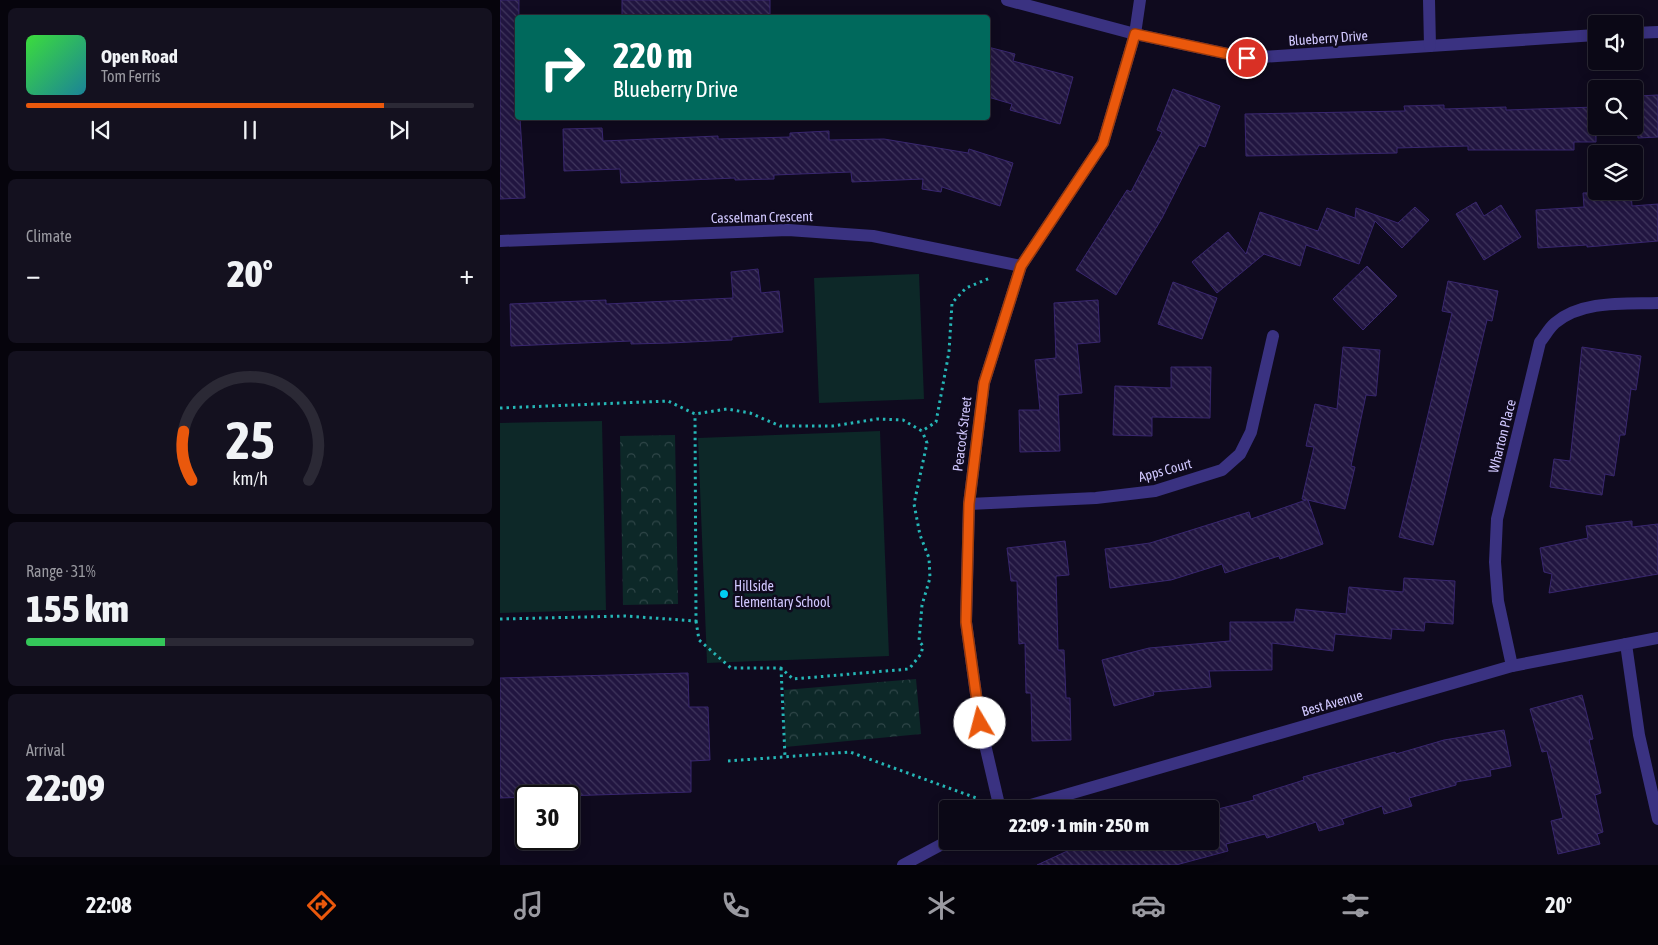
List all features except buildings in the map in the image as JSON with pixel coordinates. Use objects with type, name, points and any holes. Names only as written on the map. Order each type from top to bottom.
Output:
[{"type":"street","name":"Blueberry Drive","points":[[1007,0],[1135,34],[1247,58],[1588,36]]},
{"type":"street","name":"Peacock Street","points":[[998,800],[980,723],[966,622],[969,504],[984,383],[1021,266],[1103,143],[1135,34],[1140,0]]},
{"type":"street","points":[[1429,0],[1430,46]]},
{"type":"street","points":[[1643,33],[1658,32]]},
{"type":"street","name":"Casselman Crescent","points":[[500,241],[788,230],[873,236],[1021,266]]},
{"type":"street","name":"Wharton Place","points":[[1512,666],[1498,601],[1495,562],[1497,519],[1540,342],[1554,323],[1572,312],[1599,306],[1658,303]]},
{"type":"street","name":"Apps Court","points":[[969,504],[1096,498],[1156,491],[1222,470],[1240,454],[1251,432],[1273,336]]},
{"type":"street","name":"Best Avenue","points":[[1048,800],[1512,666],[1658,638]]},
{"type":"street","points":[[1626,644],[1639,734],[1658,819]]},
{"type":"street","points":[[903,865],[939,846]]},
{"type":"path","points":[[922,431],[936,422],[939,410],[949,352],[952,304],[966,288],[993,277]]},
{"type":"path","points":[[500,408],[668,401],[695,414],[727,409],[750,413],[780,426],[834,426],[877,420],[903,420],[922,431],[927,443],[914,504],[920,535],[928,558],[930,578],[922,605],[919,641],[923,646],[921,654],[909,669],[793,679],[781,668],[731,668],[698,640],[696,621],[695,414]]},
{"type":"path","points":[[500,618],[625,616],[696,621]]},
{"type":"path","points":[[781,668],[785,756]]},
{"type":"path","points":[[728,761],[850,752],[981,800]]},
{"type":"green space","points":[[919,274],[924,399],[819,403],[814,278]]},
{"type":"green space","points":[[602,421],[606,610],[500,613],[500,423]]},
{"type":"green space","points":[[880,431],[889,656],[707,663],[698,438]]},
{"type":"green space","points":[[675,435],[678,604],[623,605],[620,436]]},
{"type":"green space","points":[[916,679],[921,734],[785,747],[784,690]]},
{"type":"place","name":"Hillside Elementary School","points":[[724,594]]},
{"type":"route","points":[[980,723],[966,622],[969,504],[984,383],[1021,266],[1103,143],[1135,34],[1247,58]]}]
